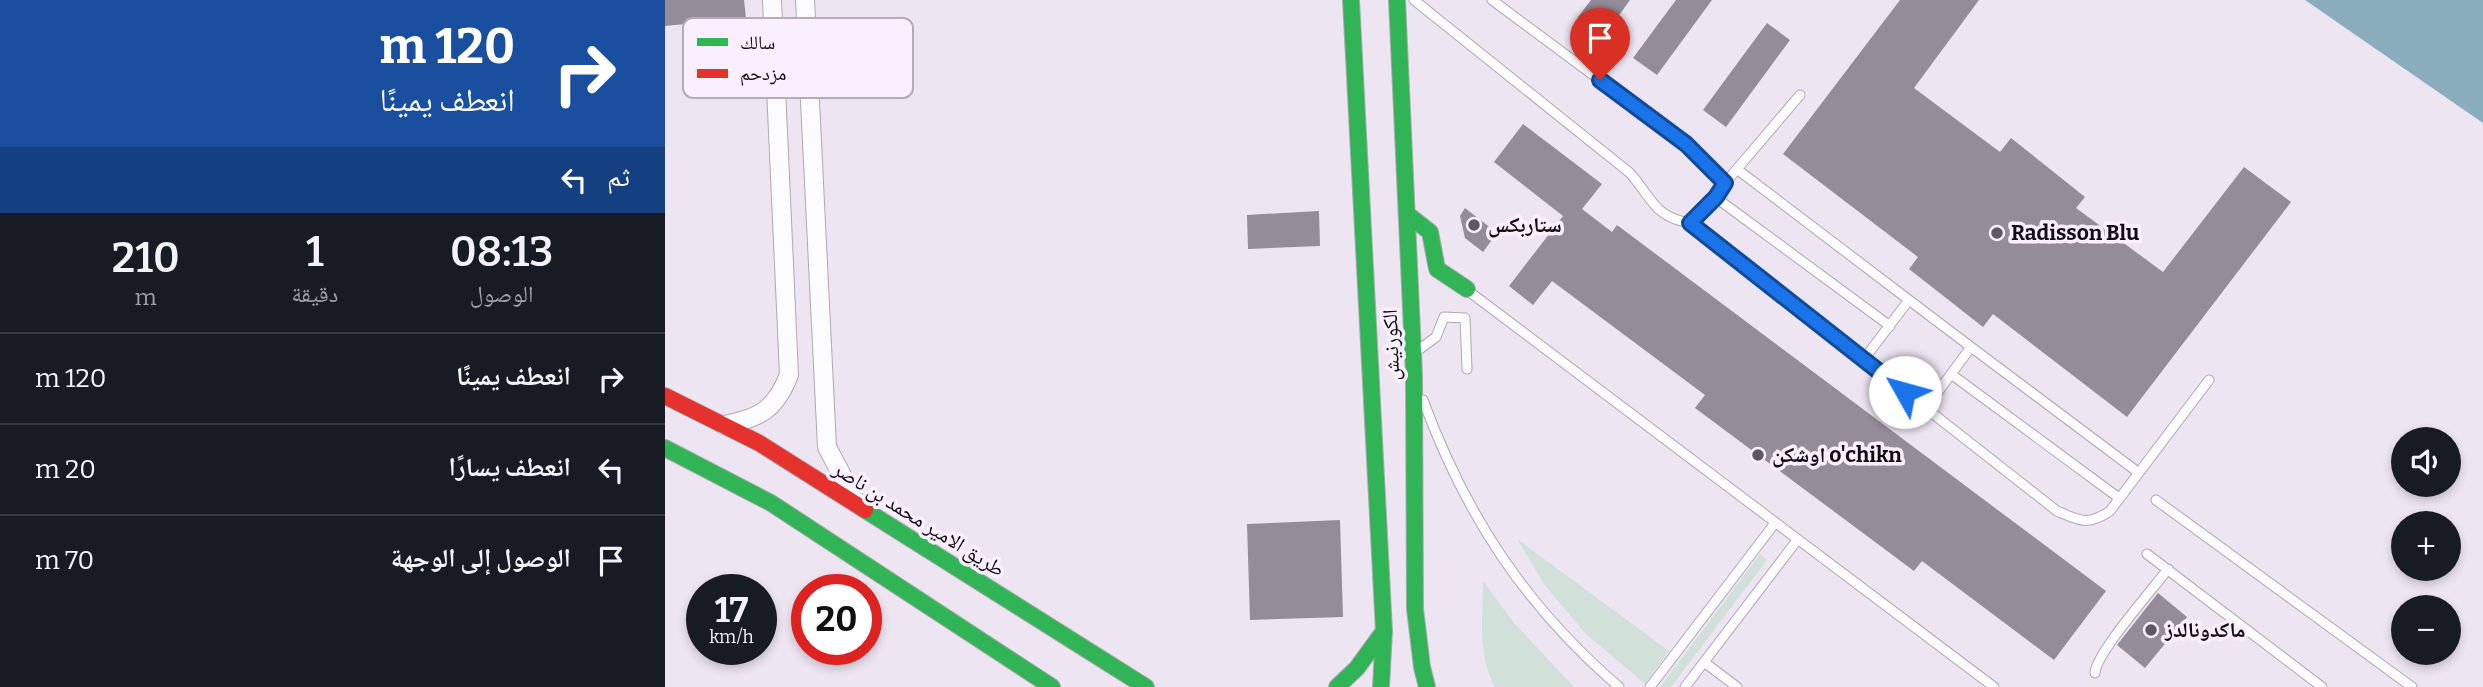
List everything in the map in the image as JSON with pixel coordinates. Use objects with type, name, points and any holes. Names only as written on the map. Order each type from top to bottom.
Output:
[{"type":"main road","name":"الكورنيش","points":[[1351,0],[1384,631],[1381,687]]},
{"type":"main road","name":"الكورنيش","points":[[1397,0],[1414,375],[1415,609],[1427,687]]},
{"type":"main road","points":[[1406,215],[1430,233],[1437,269],[1467,289]]},
{"type":"main road","name":"طريق الامير محمد بن ناصر","points":[[665,396],[759,443],[1146,687]]},
{"type":"main road","points":[[665,448],[771,503],[1052,687]]},
{"type":"main road","points":[[1337,687],[1357,668],[1384,631]]},
{"type":"street","points":[[772,0],[773,18]]},
{"type":"street","points":[[805,0],[806,18]]},
{"type":"street","points":[[724,425],[747,421],[765,412],[781,395],[789,375],[776,98]]},
{"type":"street","points":[[810,98],[827,447],[859,506]]},
{"type":"lane","points":[[1414,0],[1630,173],[1663,214],[1671,220],[1690,223],[2057,511],[2079,520],[2095,521],[2110,511],[2209,380]]},
{"type":"lane","points":[[1492,0],[1686,144],[1725,183]]},
{"type":"lane","points":[[1690,223],[1716,197],[1800,95]]},
{"type":"lane","points":[[1738,170],[2139,472]]},
{"type":"lane","points":[[1716,197],[1890,326]]},
{"type":"lane","points":[[1467,289],[1994,687]]},
{"type":"lane","points":[[1864,359],[1909,300]]},
{"type":"lane","points":[[1413,354],[1436,337],[1444,317],[1465,318],[1467,369]]},
{"type":"lane","points":[[1926,408],[1971,347]]},
{"type":"lane","points":[[1951,374],[2119,498]]},
{"type":"lane","points":[[1414,375],[1443,453],[1473,513],[1513,574],[1561,631],[1619,687]]},
{"type":"lane","points":[[2156,500],[2412,687]]},
{"type":"lane","points":[[1650,687],[1775,523]]},
{"type":"lane","points":[[1685,687],[1797,539]]},
{"type":"lane","points":[[2147,554],[2322,687]]},
{"type":"lane","points":[[2095,673],[2095,667],[2106,650],[2168,569]]},
{"type":"lane","points":[[1704,662],[1737,687]]},
{"type":"shaded area","points":[[1517,539],[1669,651],[1645,684],[1585,633],[1544,584]]},
{"type":"shaded area","points":[[1760,554],[1767,560],[1671,687],[1660,687]]},
{"type":"shaded area","points":[[1483,581],[1514,623],[1574,687],[1495,687],[1489,675],[1483,649]]},
{"type":"water","points":[[2305,0],[2483,0],[2483,123]]},
{"type":"building","points":[[665,0],[744,0],[746,18],[683,18],[683,24],[665,26]]},
{"type":"building","points":[[1591,0],[1630,0],[1604,36],[1578,17]]},
{"type":"building","points":[[1676,0],[1712,0],[1657,75],[1633,58]]},
{"type":"building","name":"Radisson Blu","points":[[1900,0],[1979,0],[1914,88],[2000,152],[2011,138],[2085,197],[2076,208],[2163,272],[2244,167],[2291,202],[2127,417],[1993,314],[1983,327],[1909,269],[1918,257],[1783,154]]},
{"type":"building","points":[[1767,23],[1790,40],[1726,127],[1703,110]]},
{"type":"building","points":[[1523,124],[1602,184],[1582,209],[1612,232],[1617,225],[2106,591],[2054,660],[1922,561],[1914,571],[1695,408],[1705,395],[1552,281],[1533,305],[1509,286],[1563,216],[1494,162]]},
{"type":"building","name":"ستاربكس","points":[[1465,208],[1497,233],[1483,252],[1465,238],[1460,216]]},
{"type":"building","points":[[1319,211],[1320,246],[1248,249],[1247,215]]},
{"type":"building","points":[[1340,520],[1343,617],[1250,620],[1247,524]]},
{"type":"building","name":"ماكدونالدز","points":[[2158,593],[2187,617],[2145,668],[2117,645]]},
{"type":"traffic: fast","points":[[1351,0],[1384,631],[1381,687]]},
{"type":"traffic: fast","points":[[1397,0],[1414,375],[1415,609],[1427,687]]},
{"type":"traffic: fast","points":[[1407,214],[1430,232],[1437,269],[1467,289]]},
{"type":"traffic: fast","points":[[665,448],[771,503],[1052,687]]},
{"type":"traffic: fast","points":[[865,510],[1146,687]]},
{"type":"traffic: fast","points":[[1337,687],[1357,668],[1384,631]]},
{"type":"traffic: jam","points":[[665,396],[759,443],[865,510]]},
{"type":"place","name":"ستاربكس","points":[[1474,225]]},
{"type":"place","name":"Radisson Blu","points":[[1997,233]]},
{"type":"place","name":"اوشكن o'chikn","points":[[1758,455]]},
{"type":"place","name":"ماكدونالدز","points":[[2151,630]]},
{"type":"route","points":[[1600,80],[1686,144],[1725,183],[1716,197],[1690,223],[1905,392]]}]
